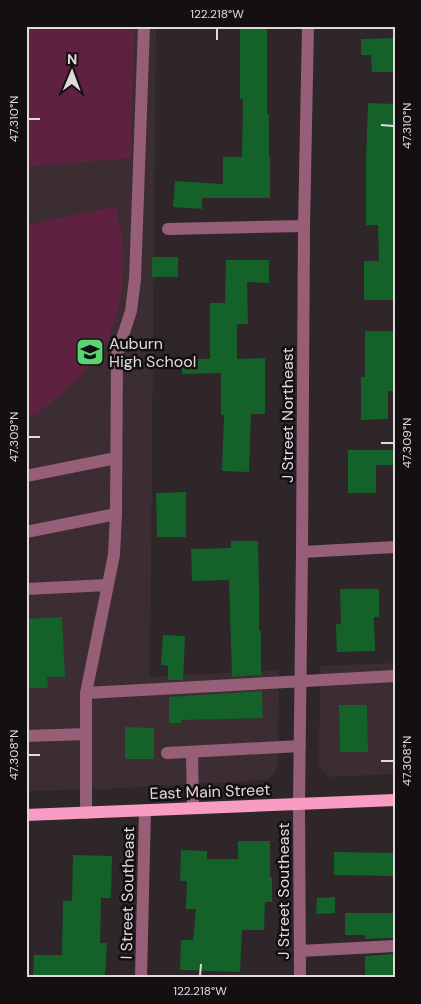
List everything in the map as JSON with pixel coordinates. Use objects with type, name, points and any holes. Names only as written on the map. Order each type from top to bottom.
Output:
[{"type":"main road","name":"East Main Street","points":[[26,815],[395,800]]},
{"type":"street","points":[[86,812],[86,693],[114,555],[117,354],[131,311],[135,279],[144,26]]},
{"type":"street","name":"J Street Northeast","points":[[299,804],[304,226],[308,26]]},
{"type":"street","points":[[168,229],[304,226]]},
{"type":"street","points":[[26,476],[116,458]]},
{"type":"street","points":[[26,532],[116,514]]},
{"type":"street","points":[[302,552],[395,547]]},
{"type":"street","points":[[26,588],[108,585]]},
{"type":"street","points":[[86,693],[395,676]]},
{"type":"street","points":[[26,736],[86,734]]},
{"type":"street","points":[[167,753],[300,746]]},
{"type":"street","points":[[192,752],[192,808]]},
{"type":"street","name":"J Street Southeast","points":[[299,804],[300,978]]},
{"type":"street","name":"I Street Southeast","points":[[141,978],[145,810]]},
{"type":"street","points":[[300,951],[395,946]]},
{"type":"shaded area","name":"Auburn High School","points":[[26,26],[156,26],[150,677],[279,670],[278,767],[267,780],[106,789],[26,791]]},
{"type":"shaded area","points":[[26,26],[134,26],[131,158],[26,167]]},
{"type":"shaded area","points":[[116,206],[123,240],[124,269],[119,309],[106,344],[81,377],[37,414],[26,418],[26,225]]},
{"type":"shaded area","points":[[395,663],[395,774],[330,777],[322,772],[319,764],[320,666]]},
{"type":"building","points":[[240,26],[267,26],[267,114],[269,114],[270,198],[202,198],[202,209],[173,207],[175,181],[223,184],[223,157],[242,157],[243,99],[240,99]]},
{"type":"building","points":[[395,38],[395,72],[372,72],[371,55],[361,55],[361,39]]},
{"type":"building","points":[[368,103],[395,104],[393,161],[395,161],[395,300],[364,300],[364,261],[379,261],[378,225],[366,225]]},
{"type":"building","points":[[152,257],[178,257],[178,277],[152,277]]},
{"type":"building","points":[[226,260],[269,260],[269,283],[247,282],[248,324],[237,324],[237,359],[265,358],[265,414],[251,414],[249,472],[222,471],[224,415],[221,415],[221,373],[182,374],[182,359],[210,359],[210,303],[225,303]]},
{"type":"building","points":[[365,331],[395,331],[395,391],[388,391],[388,419],[361,420],[361,377],[365,377]]},
{"type":"building","points":[[348,450],[395,450],[395,465],[376,465],[376,493],[348,493]]},
{"type":"building","points":[[186,492],[186,537],[157,537],[156,493]]},
{"type":"building","points":[[231,541],[258,541],[261,675],[232,677],[229,580],[192,581],[191,549],[231,548]]},
{"type":"building","points":[[340,589],[379,589],[379,617],[374,617],[375,651],[337,652],[336,624],[341,624]]},
{"type":"building","points":[[62,617],[65,677],[47,677],[48,688],[26,688],[26,619]]},
{"type":"building","points":[[163,635],[185,636],[183,680],[168,680],[168,666],[161,665]]},
{"type":"building","points":[[262,691],[263,718],[181,720],[181,723],[169,723],[169,697]]},
{"type":"building","points":[[339,705],[367,705],[368,752],[340,752]]},
{"type":"building","points":[[125,727],[154,728],[154,759],[125,759]]},
{"type":"building","points":[[238,841],[270,841],[272,902],[265,902],[264,930],[242,930],[240,972],[180,970],[181,940],[193,940],[196,909],[186,909],[187,881],[180,881],[181,850],[207,851],[207,859],[238,859]]},
{"type":"building","points":[[334,852],[395,853],[395,876],[334,875]]},
{"type":"building","points":[[73,855],[112,856],[111,898],[101,898],[100,943],[107,943],[105,978],[33,978],[34,955],[62,955],[63,901],[72,901]]},
{"type":"building","points":[[335,897],[335,913],[316,914],[317,898]]},
{"type":"building","points":[[345,913],[393,913],[393,938],[365,939],[365,935],[345,935]]},
{"type":"building","points":[[393,954],[393,957],[395,957],[395,976],[365,976],[365,956]]},
{"type":"place","name":"Auburn High School","points":[[90,352]]}]
